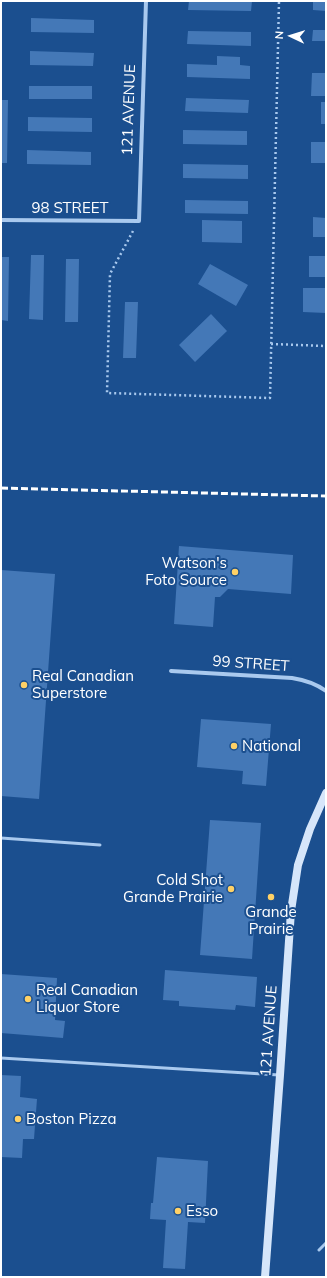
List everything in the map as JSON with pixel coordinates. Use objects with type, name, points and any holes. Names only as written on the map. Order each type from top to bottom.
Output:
[{"type":"street","name":"121 AVENUE","points":[[139,221],[146,1]]},
{"type":"street","name":"98 STREET","points":[[1,220],[139,221]]},
{"type":"street","name":"99 STREET","points":[[171,671],[292,678],[305,680],[316,684],[326,691]]},
{"type":"street","name":"121 AVENUE","points":[[265,1277],[291,911],[298,866],[310,829],[326,793]]},
{"type":"lane","points":[[1,838],[100,845]]},
{"type":"lane","points":[[1,1058],[280,1075]]},
{"type":"lane","points":[[319,1250],[326,1243]]},
{"type":"path","points":[[139,221],[110,274],[107,393],[270,398],[279,1]]},
{"type":"path","points":[[271,344],[326,346]]},
{"type":"building","points":[[189,1],[252,1],[251,11],[188,10]]},
{"type":"building","points":[[313,1],[326,1],[326,11],[313,10]]},
{"type":"building","points":[[31,18],[94,20],[94,33],[31,32]]},
{"type":"building","points":[[313,30],[326,30],[326,41],[312,41]]},
{"type":"building","points":[[188,31],[251,32],[251,46],[187,44]]},
{"type":"building","points":[[30,51],[94,53],[93,66],[30,65]]},
{"type":"building","points":[[217,56],[240,57],[240,65],[250,66],[250,79],[187,77],[187,64],[217,65]]},
{"type":"building","points":[[312,73],[326,73],[326,96],[311,96]]},
{"type":"building","points":[[29,86],[92,86],[92,99],[29,99]]},
{"type":"building","points":[[186,98],[249,100],[248,113],[185,111]]},
{"type":"building","points":[[1,100],[8,100],[7,163],[1,163]]},
{"type":"building","points":[[321,102],[326,102],[326,124],[321,124]]},
{"type":"building","points":[[28,117],[92,118],[92,132],[28,131]]},
{"type":"building","points":[[183,130],[247,131],[247,145],[183,144]]},
{"type":"building","points":[[311,142],[326,142],[326,163],[311,163]]},
{"type":"building","points":[[27,150],[91,152],[91,165],[27,164]]},
{"type":"building","points":[[183,164],[248,165],[248,179],[183,178]]},
{"type":"building","points":[[185,200],[248,201],[248,214],[185,213]]},
{"type":"building","points":[[313,217],[326,218],[326,237],[313,237]]},
{"type":"building","points":[[202,220],[242,221],[242,243],[202,242]]},
{"type":"building","points":[[31,255],[44,255],[43,320],[29,319]]},
{"type":"building","points":[[309,256],[326,256],[326,277],[309,277]]},
{"type":"building","points":[[1,257],[9,257],[8,321],[1,320]]},
{"type":"building","points":[[66,259],[79,259],[78,322],[65,322]]},
{"type":"building","points":[[210,264],[248,285],[236,306],[198,284]]},
{"type":"building","points":[[303,288],[326,288],[326,313],[303,312]]},
{"type":"building","points":[[125,302],[138,302],[136,358],[123,358]]},
{"type":"building","points":[[211,314],[227,331],[195,362],[179,345]]},
{"type":"building","name":"Watson's Foto Source","points":[[179,546],[293,555],[291,594],[228,589],[220,597],[215,597],[213,627],[174,624]]},
{"type":"building","name":"Real Canadian Superstore","points":[[1,570],[55,574],[39,799],[1,796]]},
{"type":"building","name":"National","points":[[201,719],[271,724],[266,786],[242,784],[243,771],[197,767]]},
{"type":"building","name":"Cold Shot Grande Prairie","points":[[210,820],[261,823],[252,959],[200,955]]},
{"type":"building","points":[[165,970],[257,977],[255,1007],[236,1005],[235,1010],[179,1006],[179,1001],[163,1000]]},
{"type":"building","name":"Real Canadian Liquor Store","points":[[1,974],[57,978],[55,1020],[65,1021],[63,1038],[1,1033]]},
{"type":"building","name":"Boston Pizza","points":[[1,1075],[21,1076],[20,1097],[37,1099],[34,1139],[23,1139],[22,1158],[1,1157]]},
{"type":"building","name":"Esso","points":[[157,1157],[208,1161],[205,1223],[188,1222],[185,1269],[163,1268],[166,1220],[150,1219]]},
{"type":"railway","points":[[1,488],[326,496]]},
{"type":"place","name":"Watson's Foto Source","points":[[235,572]]},
{"type":"place","name":"Real Canadian Superstore","points":[[24,685]]},
{"type":"place","name":"National","points":[[234,746]]},
{"type":"place","name":"Cold Shot Grande Prairie","points":[[231,889]]},
{"type":"place","name":"Grande Prairie","points":[[271,897]]},
{"type":"place","name":"Real Canadian Liquor Store","points":[[28,999]]},
{"type":"place","name":"Boston Pizza","points":[[18,1119]]},
{"type":"place","name":"Esso","points":[[178,1211]]}]
